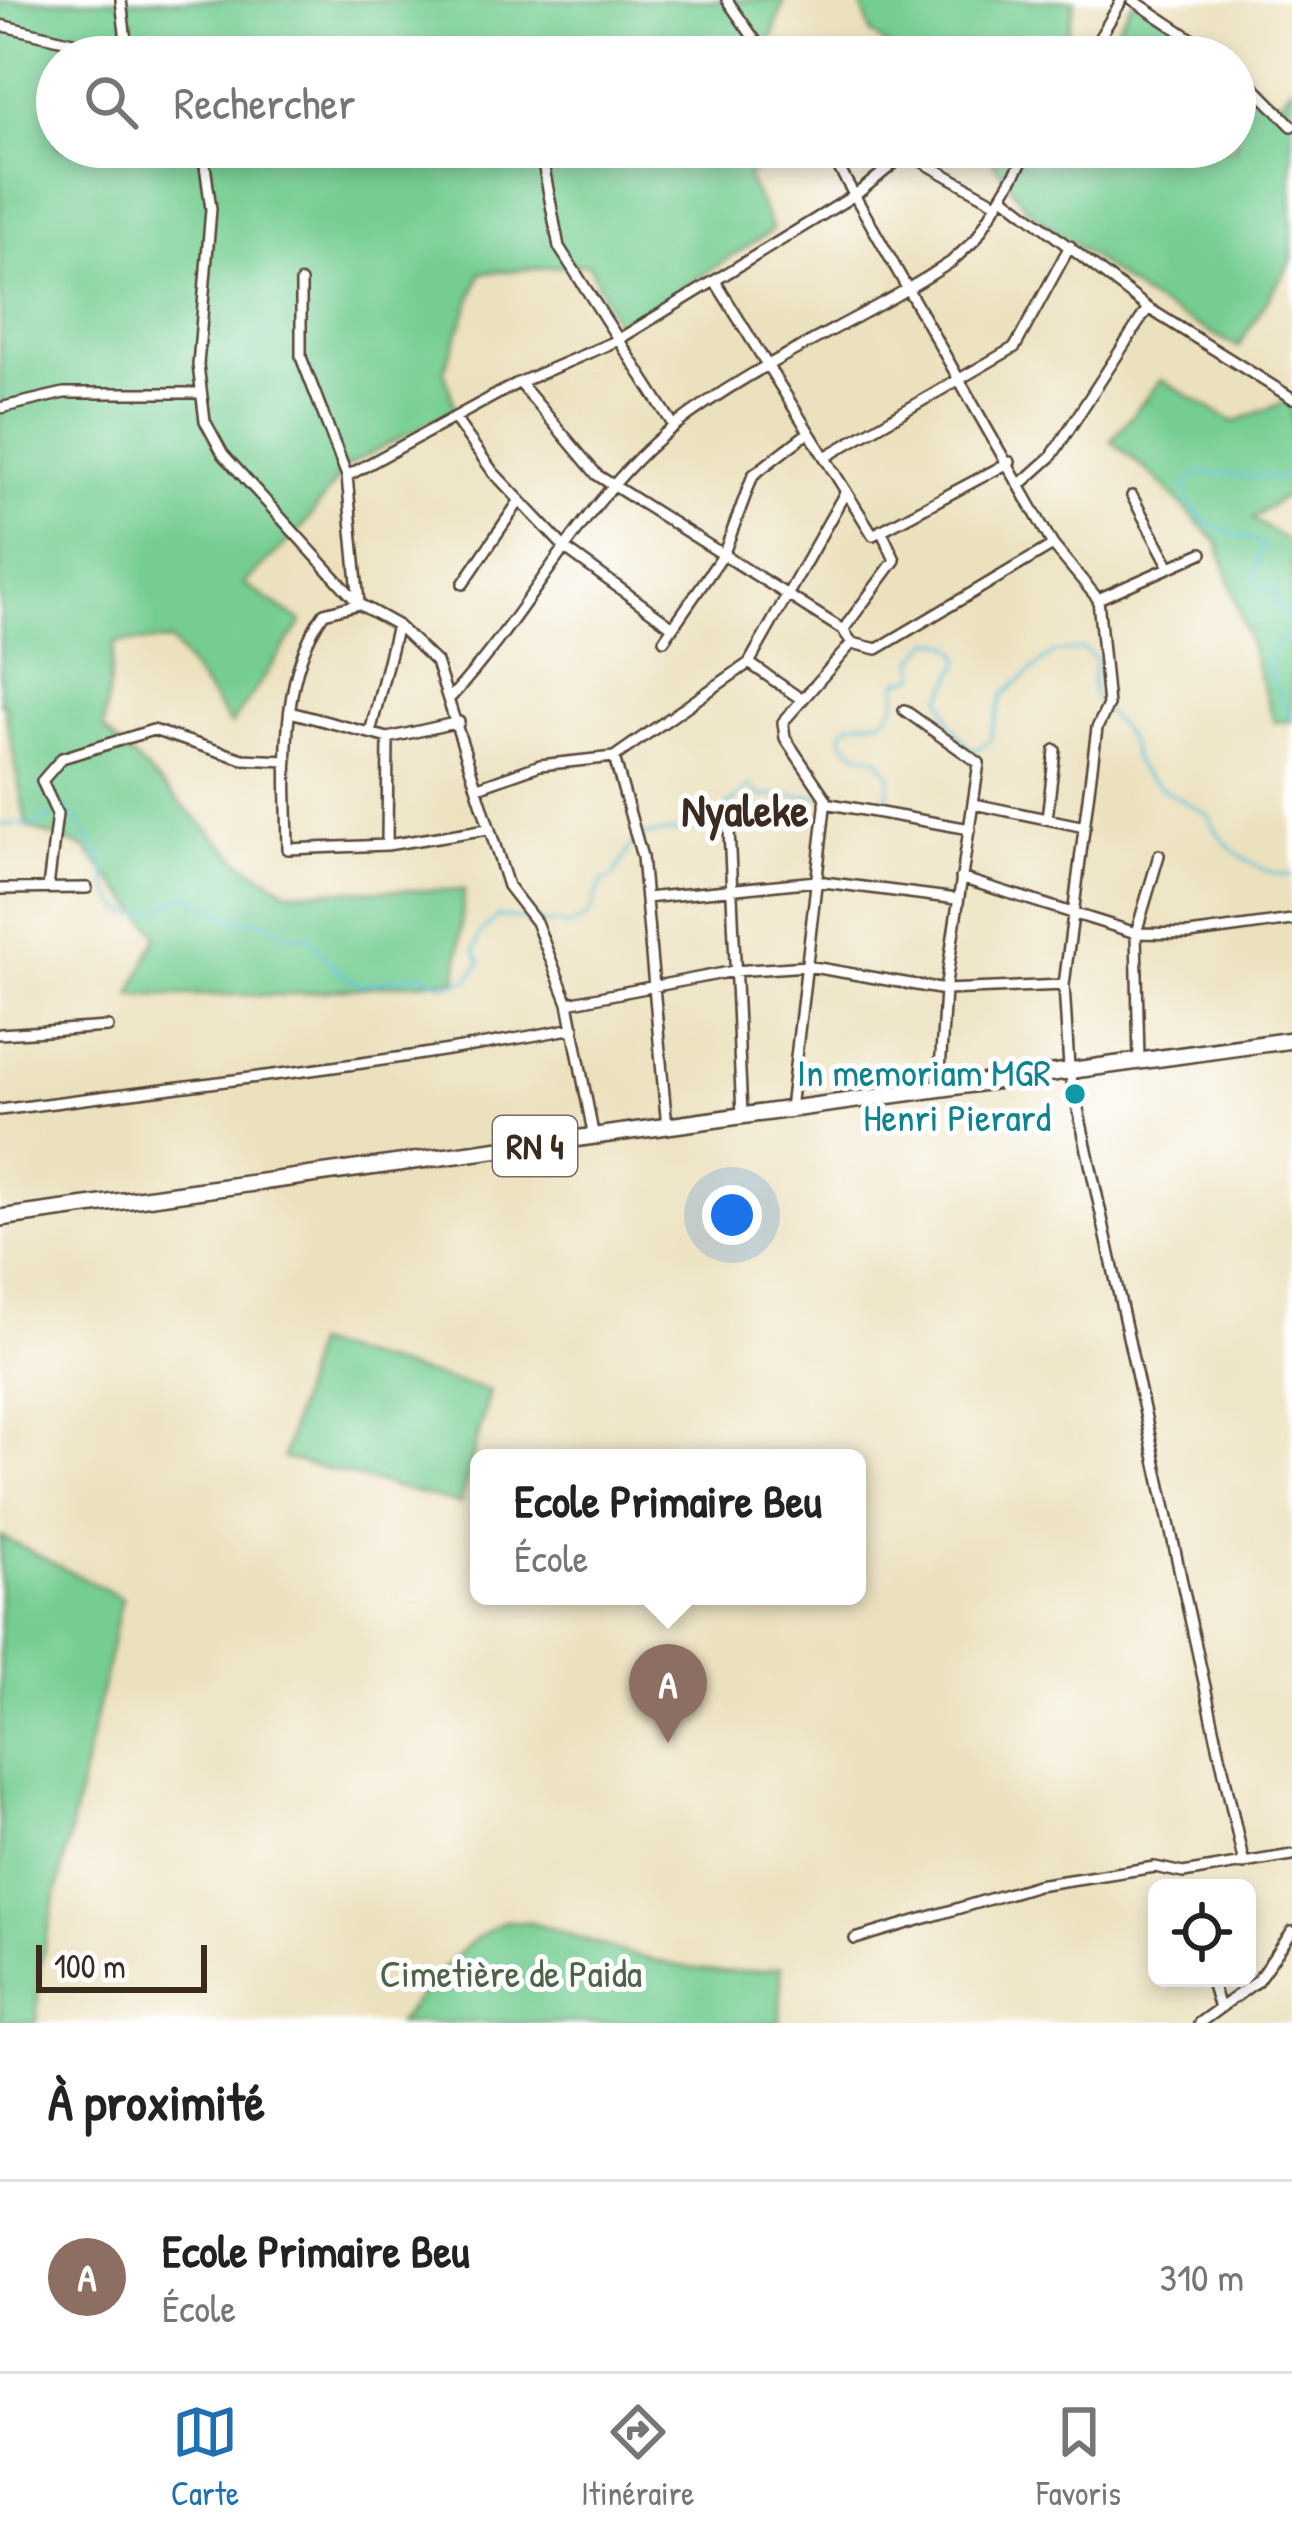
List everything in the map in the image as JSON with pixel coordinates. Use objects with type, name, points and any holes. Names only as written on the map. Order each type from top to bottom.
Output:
[{"type":"highway","name":"RN 4","points":[[0,1218],[1292,1040]]},
{"type":"street","points":[[121,0],[126,36]]},
{"type":"street","points":[[727,0],[736,5],[754,36]]},
{"type":"street","points":[[1101,36],[1122,0]]},
{"type":"street","points":[[1133,0],[1187,36]]},
{"type":"street","points":[[0,25],[45,36]]},
{"type":"street","points":[[1256,89],[1292,126]]},
{"type":"street","points":[[205,168],[211,209],[199,393],[205,421],[223,454],[359,604],[397,625],[436,662],[508,886],[536,922],[568,1003],[594,1138]]},
{"type":"street","points":[[544,168],[559,247],[674,426]]},
{"type":"street","points":[[841,168],[1053,544],[1099,599],[1108,705],[1085,826],[1064,985],[1069,1068],[1244,1864]]},
{"type":"street","points":[[347,476],[520,383],[616,341],[858,193],[890,168]]},
{"type":"street","points":[[943,168],[1001,200],[1070,246],[1148,308],[1292,398]]},
{"type":"street","points":[[451,697],[496,649],[615,484],[674,426],[910,289],[976,239],[1019,168]]},
{"type":"street","points":[[825,457],[1015,346],[1070,246]]},
{"type":"street","points":[[715,281],[873,535],[1010,461]]},
{"type":"street","points":[[301,282],[302,357],[347,476],[359,604]]},
{"type":"street","points":[[1022,483],[1051,457],[1148,308]]},
{"type":"street","points":[[520,383],[597,475],[843,630],[852,643],[877,649],[1053,544]]},
{"type":"street","points":[[0,408],[64,393],[199,393]]},
{"type":"street","points":[[455,419],[567,550],[673,627]]},
{"type":"street","points":[[664,640],[724,554],[754,475],[809,432]]},
{"type":"street","points":[[478,787],[540,765],[614,758],[749,663],[784,592],[846,491]]},
{"type":"street","points":[[1132,496],[1170,567]]},
{"type":"street","points":[[464,584],[520,500]]},
{"type":"street","points":[[843,630],[895,560],[881,530]]},
{"type":"street","points":[[1099,599],[1202,553]]},
{"type":"street","points":[[359,604],[324,613],[306,639],[290,712],[288,849],[387,844],[488,829]]},
{"type":"street","points":[[370,733],[397,625]]},
{"type":"street","points":[[790,1109],[825,798],[784,738],[783,722],[852,643]]},
{"type":"street","points":[[749,663],[801,699]]},
{"type":"street","points":[[904,710],[979,763],[945,990],[939,1088]]},
{"type":"street","points":[[290,712],[388,738],[459,722]]},
{"type":"street","points":[[48,888],[56,811],[42,782],[62,758],[153,730],[243,759],[286,761]]},
{"type":"street","points":[[387,844],[388,738]]},
{"type":"street","points":[[1047,819],[1055,750]]},
{"type":"street","points":[[614,758],[643,857],[667,1126]]},
{"type":"street","points":[[825,798],[970,829]]},
{"type":"street","points":[[974,804],[1085,826]]},
{"type":"street","points":[[729,829],[742,1115]]},
{"type":"street","points":[[1139,1060],[1136,933],[1159,855]]},
{"type":"street","points":[[961,878],[1136,933],[1189,934],[1292,920]]},
{"type":"street","points":[[646,898],[816,881],[957,899]]},
{"type":"street","points":[[0,889],[87,888]]},
{"type":"street","points":[[568,1003],[734,970],[807,965],[945,990],[1064,985]]},
{"type":"street","points":[[0,1034],[80,1024],[108,1027]]},
{"type":"street","points":[[0,1110],[345,1063],[418,1058],[574,1028]]},
{"type":"street","points":[[855,1939],[1037,1885],[1155,1867],[1183,1873],[1292,1856]]},
{"type":"street","points":[[1183,1873],[1184,1879]]},
{"type":"street","points":[[1199,2023],[1257,1981],[1292,1932]]},
{"type":"street","points":[[1213,1987],[1218,2005]]},
{"type":"green space","points":[[0,0],[784,0],[773,36],[36,36],[36,168],[760,168],[747,176],[773,230],[618,329],[589,264],[481,273],[444,370],[455,409],[347,466],[301,529],[244,584],[302,622],[231,725],[171,641],[115,642],[103,729],[244,864],[288,891],[464,890],[457,979],[281,995],[131,995],[158,934],[85,848],[27,827],[4,703],[0,704]]},
{"type":"green space","points":[[860,0],[1075,0],[1067,36],[871,33]]},
{"type":"green space","points":[[1134,0],[1193,36],[1112,36]]},
{"type":"green space","points":[[1292,85],[1292,260],[1238,347],[1146,298],[1026,208],[998,168],[1256,168],[1256,87],[1277,104]]},
{"type":"green space","points":[[1161,380],[1234,422],[1292,399],[1292,490],[1253,519],[1292,545],[1292,721],[1274,722],[1218,543],[1155,477],[1111,441]]},
{"type":"green space","points":[[313,1344],[490,1391],[475,1449],[470,1449],[460,1504],[283,1458]]},
{"type":"green space","points":[[0,1536],[122,1598],[39,1972],[37,2023],[0,2023]]},
{"type":"green space","name":"Cimetière de Paida","points":[[504,1921],[531,1922],[686,1967],[750,1972],[781,1967],[780,2023],[398,2023],[459,1953]]},
{"type":"waterway","points":[[1292,479],[1198,473],[1186,484],[1188,498],[1201,518],[1263,544],[1253,580],[1274,592],[1280,609],[1292,615]]},
{"type":"waterway","points":[[1292,635],[1275,644],[1267,667],[1292,722]]},
{"type":"waterway","points":[[828,794],[878,803],[887,799],[891,776],[878,758],[858,753],[843,741],[843,730],[850,723],[884,719],[896,704],[898,681],[918,676],[915,659],[932,641],[951,645],[961,661],[942,697],[950,723],[973,752],[989,741],[1003,695],[1053,653],[1083,649],[1096,659],[1095,698],[1121,728],[1147,777],[1210,817],[1222,838],[1243,857],[1268,871],[1292,875]]},
{"type":"waterway","points":[[641,836],[706,827],[750,785],[760,796],[818,796]]},
{"type":"waterway","points":[[0,825],[38,824],[64,807],[103,858],[111,895],[128,912],[154,911],[187,893],[231,919],[265,922],[283,933],[309,937],[338,971],[362,985],[420,974],[444,985],[468,980],[481,962],[475,951],[479,935],[498,916],[570,926],[588,917],[602,882],[613,877],[634,841]]},
{"type":"place","name":"In memoriam MGR Henri Pierard","points":[[1075,1094]]},
{"type":"place","name":"Ecole Primaire Beu","points":[[668,1743]]},
{"type":"district","name":"Nyaleke","points":[[745,810]]}]
